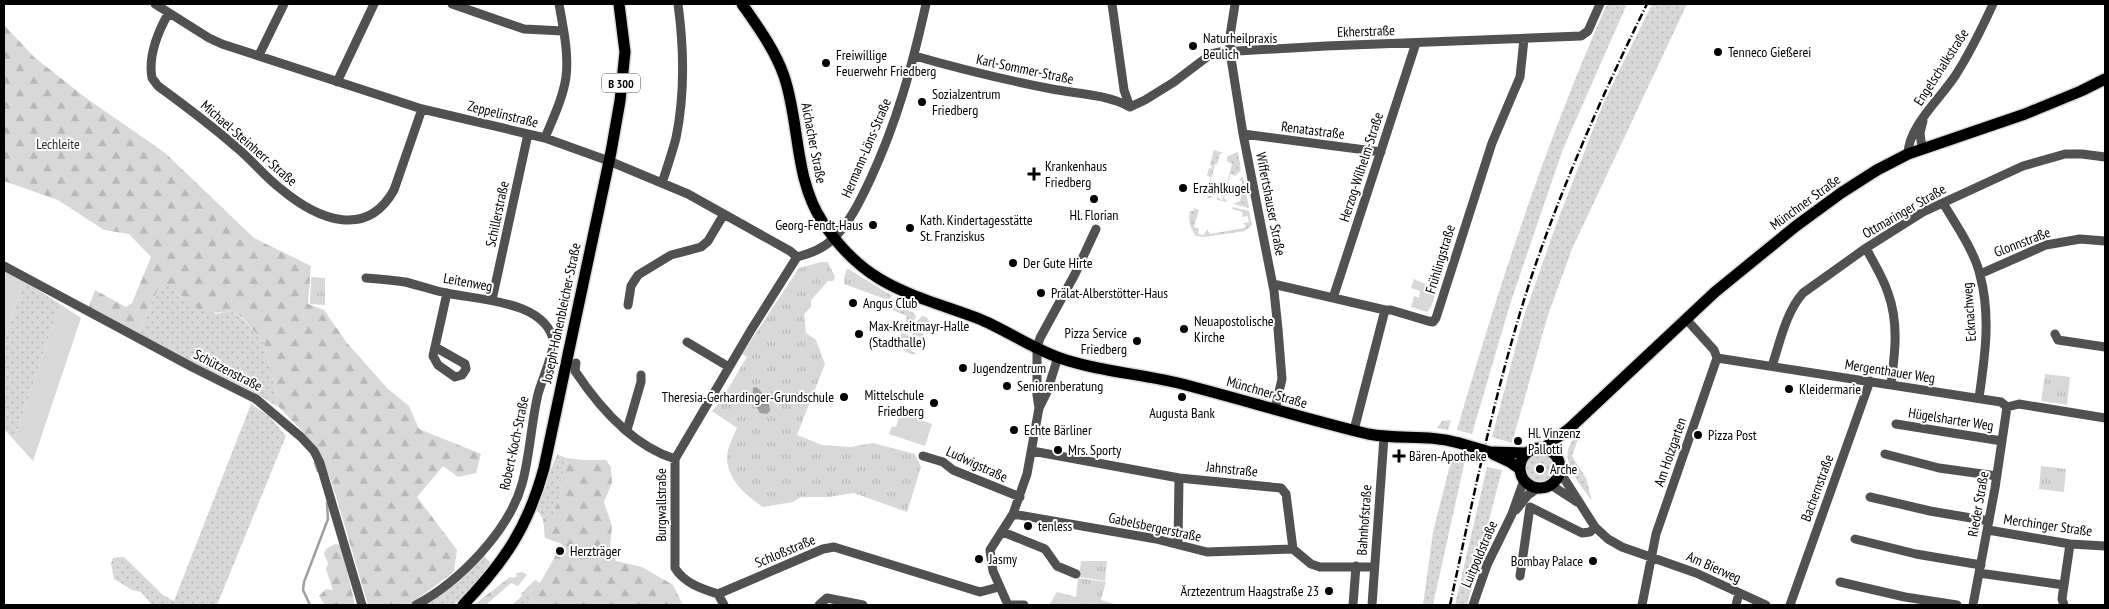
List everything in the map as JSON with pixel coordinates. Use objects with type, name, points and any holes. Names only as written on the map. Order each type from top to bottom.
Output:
[{"type":"main road","name":"Joseph-Hohenbleicher-Straße","points":[[463,605],[484,584],[505,556],[525,523],[535,499],[544,468],[620,101],[625,52],[619,4]]},
{"type":"main road","name":"Aichacher Straße","points":[[742,4],[772,50],[781,70],[793,116],[808,192],[819,216],[834,238],[862,268],[894,288],[984,321],[1038,348]]},
{"type":"main road","name":"Münchner Straße","points":[[1544,448],[1571,427],[1715,292],[1796,226],[1841,193],[1908,154],[2025,114],[2081,92],[2105,79]]},
{"type":"main road","name":"Münchner Straße","points":[[1038,348],[1058,357],[1184,384],[1384,437],[1432,437],[1503,455],[1526,453]]},
{"type":"main road","name":"Münchner Straße","points":[[1557,456],[1571,427]]},
{"type":"main road","points":[[1536,448],[1544,448],[1557,456],[1560,462],[1560,472],[1551,485],[1538,488],[1530,486],[1522,475],[1521,461],[1526,453],[1536,448]]},
{"type":"main road","name":"Münchner Straße","points":[[1503,455],[1522,475]]},
{"type":"street","name":"Zeppelinstraße","points":[[155,4],[208,38],[422,109],[545,138],[662,182],[724,214],[790,251],[797,257]]},
{"type":"street","points":[[259,55],[284,4]]},
{"type":"street","points":[[337,82],[374,4]]},
{"type":"street","points":[[452,4],[524,29],[563,31]]},
{"type":"street","points":[[545,138],[563,91],[566,76],[559,4]]},
{"type":"street","points":[[662,182],[676,138],[681,99],[683,67],[678,4]]},
{"type":"street","name":"Hermann-Löns-Straße","points":[[834,238],[848,221],[874,171],[899,112],[915,56],[926,4]]},
{"type":"street","points":[[1112,4],[1124,90],[1130,106]]},
{"type":"street","name":"Wiffertshauser Straße","points":[[1235,4],[1230,36],[1230,52],[1243,134],[1272,284],[1282,379],[1275,409]]},
{"type":"street","name":"Ekherstraße","points":[[1130,106],[1145,100],[1174,82],[1179,76],[1211,54],[1326,46],[1416,44],[1581,36],[1588,31],[1600,4]]},
{"type":"street","name":"Engelschalkstraße","points":[[1908,154],[1914,128],[1924,119],[1960,68],[1974,46],[1994,4]]},
{"type":"street","name":"Michael-Steinherr-Straße","points":[[168,14],[162,24],[152,60],[152,78],[158,86],[237,148],[280,189],[296,201],[331,217],[363,220],[377,213],[387,202],[394,190],[422,109]]},
{"type":"street","name":"Frühlingstraße","points":[[1386,310],[1433,322],[1436,318],[1492,143],[1520,77],[1524,38]]},
{"type":"street","name":"Herzog-Wilhelm-Straße","points":[[1332,298],[1416,44]]},
{"type":"street","name":"Karl-Sommer-Straße","points":[[915,56],[996,78],[1076,94],[1114,99],[1130,106]]},
{"type":"street","name":"Engelschalkstraße","points":[[1922,148],[1920,133],[1924,119]]},
{"type":"street","name":"Schillerstraße","points":[[492,300],[528,134]]},
{"type":"street","name":"Renatastraße","points":[[1243,134],[1380,152]]},
{"type":"street","name":"Ottmaringer Straße","points":[[1772,366],[1795,302],[1803,293],[1866,248],[1917,216],[2023,166],[2064,154],[2105,157]]},
{"type":"street","name":"Ecknachweg","points":[[1943,203],[1962,236],[1980,274],[1987,339],[1979,398]]},
{"type":"street","points":[[628,305],[631,286],[638,275],[671,255],[700,247],[708,241],[724,214]]},
{"type":"street","points":[[1038,348],[1042,334],[1075,274],[1096,229]]},
{"type":"street","points":[[797,257],[818,251],[834,238]]},
{"type":"street","name":"Glonnstraße","points":[[1980,274],[2046,244],[2080,240],[2105,241]]},
{"type":"street","points":[[1866,248],[1888,292],[1894,318],[1896,337],[1892,384]]},
{"type":"street","name":"Burgwallstraße","points":[[718,594],[680,576],[675,568],[675,459],[797,257]]},
{"type":"street","name":"Schützenstraße","points":[[4,266],[192,367],[256,399],[301,437],[314,451],[320,463],[362,605]]},
{"type":"street","name":"Leitenweg","points":[[366,278],[404,282],[447,293],[492,300],[514,306],[528,312],[548,329],[553,336]]},
{"type":"street","points":[[1272,284],[1386,310],[1354,430]]},
{"type":"street","points":[[435,348],[447,293]]},
{"type":"street","points":[[1686,319],[1714,350],[1717,358]]},
{"type":"street","points":[[2055,334],[2058,340],[2105,347]]},
{"type":"street","name":"Robert-Koch-Straße","points":[[416,605],[429,597],[465,567],[496,536],[508,519],[522,484],[538,394],[552,352],[553,336]]},
{"type":"street","points":[[687,342],[729,367]]},
{"type":"street","name":"Ludwigstraße","points":[[1038,348],[1037,395],[1039,408]]},
{"type":"street","name":"Ludwigstraße","points":[[1008,605],[999,587],[990,560],[990,550],[1014,514],[1020,498],[1032,452],[1039,408],[1047,392],[1058,357]]},
{"type":"street","name":"Mergenthauer Weg","points":[[1717,358],[1979,398],[2001,402],[2007,407],[2019,404],[2105,417]]},
{"type":"street","name":"Am Holzgarten","points":[[1642,605],[1650,556],[1656,534],[1717,358]]},
{"type":"street","points":[[576,363],[575,371],[592,397],[605,412],[661,455],[675,459]]},
{"type":"street","points":[[627,430],[641,382],[641,375]]},
{"type":"street","name":"Bachernstraße","points":[[1790,605],[1870,381]]},
{"type":"street","name":"Rieder Straße","points":[[1973,605],[1989,526],[2007,407]]},
{"type":"street","name":"Hügelsharter Weg","points":[[1896,424],[2002,441]]},
{"type":"street","name":"Bahnhofstraße","points":[[1372,605],[1384,437]]},
{"type":"street","name":"Jahnstraße","points":[[1032,452],[1179,478],[1281,488],[1286,494],[1293,549]]},
{"type":"street","points":[[1885,454],[1939,468],[1997,476]]},
{"type":"street","name":"Ludwigstraße","points":[[923,456],[943,462],[953,470],[1020,498]]},
{"type":"street","points":[[1520,576],[1530,507],[1582,534],[1590,532],[1595,527],[1560,472]]},
{"type":"street","name":"Luitpoldstraße","points":[[1473,605],[1487,565],[1512,514],[1522,475]]},
{"type":"street","points":[[1178,544],[1179,478]]},
{"type":"street","points":[[1551,485],[1582,505]]},
{"type":"street","name":"Luitpoldstraße","points":[[1512,514],[1528,495],[1538,488]]},
{"type":"street","name":"Merchinger Straße","points":[[1870,497],[2070,544],[2105,546]]},
{"type":"street","name":"Gabelsbergerstraße","points":[[1014,514],[1178,544],[1207,552],[1293,549]]},
{"type":"street","name":"Am Bierweg","points":[[1595,527],[1618,545],[1696,573],[1766,605]]},
{"type":"street","points":[[1003,532],[1044,548],[1057,566],[1076,574]]},
{"type":"street","points":[[1855,539],[1980,569],[2064,585]]},
{"type":"street","points":[[2064,605],[2062,598],[2070,544]]},
{"type":"street","name":"Schloßstraße","points":[[718,594],[817,552],[834,547],[980,592],[999,587]]},
{"type":"street","points":[[1293,549],[1311,564],[1320,567],[1356,566],[1374,568]]},
{"type":"street","points":[[1353,605],[1356,566]]},
{"type":"street","points":[[1840,582],[1905,597],[1957,605]]},
{"type":"street","points":[[1736,605],[1738,593]]},
{"type":"street","points":[[718,594],[724,605]]},
{"type":"street","points":[[818,605],[826,598],[863,605]]},
{"type":"street","points":[[1012,605],[1024,605]]},
{"type":"green space","points":[[1607,4],[1627,4],[1563,149],[1511,301],[1472,434],[1457,430],[1525,214],[1564,108]]},
{"type":"green space","points":[[1652,4],[1687,4],[1572,249],[1548,315],[1512,443],[1492,437],[1523,319],[1556,225],[1603,104]]},
{"type":"green space","name":"Lechleite","points":[[4,25],[34,57],[86,98],[164,152],[254,238],[311,266],[308,304],[324,310],[347,343],[388,389],[409,406],[419,429],[481,454],[476,473],[458,477],[443,466],[417,497],[457,550],[454,572],[409,605],[368,605],[324,462],[304,433],[279,407],[264,343],[243,318],[231,311],[218,313],[200,309],[161,282],[138,336],[88,309],[95,290],[126,307],[132,303],[151,257],[129,234],[104,230],[58,200],[4,181]]},
{"type":"green space","points":[[1214,150],[1223,153],[1220,154],[1217,164],[1215,164],[1208,193],[1208,196],[1212,196],[1208,198],[1207,193],[1211,177],[1207,176],[1209,168],[1211,169],[1212,166],[1210,165]]},
{"type":"green space","points":[[1238,152],[1241,170],[1235,176],[1230,175],[1224,198],[1228,202],[1217,200],[1217,197],[1221,200],[1223,199],[1232,164],[1227,161],[1228,156]]},
{"type":"green space","points":[[1243,177],[1249,208],[1233,204],[1240,201],[1243,188],[1242,182],[1239,179]]},
{"type":"green space","points":[[1232,207],[1249,211],[1252,225],[1245,231],[1204,237],[1196,236],[1189,221],[1190,211],[1194,211],[1194,208],[1199,210],[1194,227],[1199,229],[1198,234],[1204,235],[1207,229],[1210,234],[1244,228],[1246,226],[1243,223],[1249,222],[1248,216],[1242,217],[1243,212],[1232,209]]},
{"type":"green space","points":[[828,262],[835,277],[833,281],[828,281],[811,300],[811,307],[804,314],[806,333],[816,340],[825,364],[797,435],[822,445],[850,447],[873,443],[915,454],[921,467],[907,512],[854,493],[829,497],[801,497],[793,502],[763,507],[742,490],[731,475],[728,467],[728,450],[737,428],[712,411],[720,402],[747,357],[742,354],[799,268]]},
{"type":"green space","points":[[847,268],[892,296],[888,300],[844,284]]},
{"type":"green space","points":[[4,271],[24,281],[4,341]]},
{"type":"green space","points":[[311,277],[325,278],[325,305],[310,304]]},
{"type":"green space","points":[[1414,279],[1437,289],[1431,307],[1427,312],[1411,307],[1414,296],[1419,298],[1420,291],[1411,288]]},
{"type":"green space","points":[[24,281],[60,304],[14,440],[4,429],[4,341]]},
{"type":"green space","points":[[161,282],[172,288],[181,297],[216,314],[231,311],[243,319],[264,343],[279,407],[247,389],[138,336]]},
{"type":"green space","points":[[882,300],[914,313],[916,316],[912,325],[905,323],[907,316],[880,305]]},
{"type":"green space","points":[[60,304],[81,318],[33,461],[14,440]]},
{"type":"green space","points":[[922,316],[926,317],[929,321],[928,324],[922,322],[918,332],[924,334],[923,338],[917,336],[911,351],[917,354],[908,353],[903,350],[898,342],[901,333],[912,336],[917,321]]},
{"type":"green space","points":[[2045,374],[2070,377],[2067,405],[2041,401]]},
{"type":"green space","points":[[251,404],[269,416],[286,436],[217,605],[152,605],[141,592],[132,590],[114,579],[111,563],[113,558],[124,557],[163,595],[174,601]]},
{"type":"green space","points":[[900,414],[913,418],[914,414],[921,416],[920,420],[932,424],[925,446],[889,434],[892,426],[896,427]]},
{"type":"green space","points":[[1451,420],[1448,430],[1437,428],[1442,421]]},
{"type":"green space","points":[[1580,433],[1572,456],[1586,478],[1592,501],[1578,482],[1568,459],[1570,445]]},
{"type":"green space","points":[[1540,453],[1551,457],[1555,468],[1551,479],[1540,483],[1529,479],[1525,468],[1529,457]]},
{"type":"green space","points":[[557,454],[566,458],[560,496],[552,517],[543,519],[536,508],[546,474],[550,472]]},
{"type":"green space","points":[[1452,457],[1465,460],[1433,605],[1423,605],[1433,532]]},
{"type":"green space","points":[[566,458],[606,460],[611,467],[612,483],[604,502],[612,526],[610,546],[616,561],[642,567],[673,585],[683,605],[532,605],[530,585],[535,580],[540,583],[562,544],[545,538],[543,519],[552,516],[560,496]]},
{"type":"green space","points":[[2041,466],[2066,469],[2064,492],[2039,489]]},
{"type":"green space","points":[[1487,467],[1502,470],[1467,605],[1455,605]]},
{"type":"green space","points":[[335,544],[341,545],[355,605],[325,605],[319,596],[326,589],[333,590],[326,569],[328,563],[324,554],[326,549]]},
{"type":"green space","points":[[484,556],[491,563],[479,579],[454,605],[424,605],[453,584]]},
{"type":"green space","points":[[1081,561],[1107,561],[1105,581],[1079,577]]},
{"type":"green space","points":[[523,572],[527,575],[518,586],[511,583],[486,605],[474,605],[510,577],[514,578],[517,576],[516,573]]},
{"type":"green space","points":[[1078,578],[1106,582],[1101,600],[1118,605],[1049,605],[1057,592],[1076,597]]},
{"type":"green space","points":[[530,585],[532,605],[512,605],[522,596],[521,594]]},
{"type":"water","points":[[756,387],[769,404],[770,411],[767,414],[760,413],[754,397],[753,388]]},
{"type":"waterway","points":[[315,463],[318,471]]},
{"type":"waterway","points":[[310,605],[303,590],[304,582],[328,519],[327,503]]},
{"type":"railway","points":[[1450,605],[1497,396],[1533,272],[1558,203],[1586,136],[1647,4]]},
{"type":"place","name":"Naturheilpraxis Beulich","points":[[1193,46]]},
{"type":"place","name":"Tenneco Gießerei","points":[[1718,52]]},
{"type":"place","name":"Freiwillige Feuerwehr Friedberg","points":[[826,63]]},
{"type":"place","name":"Sozialzentrum Friedberg","points":[[922,102]]},
{"type":"place","name":"Krankenhaus Friedberg","points":[[1034,174]]},
{"type":"place","name":"Erzählkugel","points":[[1183,188]]},
{"type":"place","name":"Hl. Florian","points":[[1094,199]]},
{"type":"place","name":"Georg-Fendt-Haus","points":[[873,225]]},
{"type":"place","name":"Kath. Kindertagesstätte St. Franziskus","points":[[910,228]]},
{"type":"place","name":"Der Gute Hirte","points":[[1013,263]]},
{"type":"place","name":"Prälat-Alberstötter-Haus","points":[[1041,293]]},
{"type":"place","name":"Angus Club","points":[[853,303]]},
{"type":"place","name":"Neuapostolische Kirche","points":[[1184,329]]},
{"type":"place","name":"Max-Kreitmayr-Halle (Stadthalle)","points":[[859,334]]},
{"type":"place","name":"Pizza Service Friedberg","points":[[1137,341]]},
{"type":"place","name":"Jugendzentrum","points":[[963,368]]},
{"type":"place","name":"Seniorenberatung","points":[[1007,386]]},
{"type":"place","name":"Kleidermarie","points":[[1789,389]]},
{"type":"place","name":"Theresia-Gerhardinger-Grundschule","points":[[844,397]]},
{"type":"place","name":"Augusta Bank","points":[[1182,397]]},
{"type":"place","name":"Mittelschule Friedberg","points":[[934,403]]},
{"type":"place","name":"Echte Bärliner","points":[[1014,430]]},
{"type":"place","name":"Pizza Post","points":[[1698,435]]},
{"type":"place","name":"Hl. Vinzenz Pallotti","points":[[1518,441]]},
{"type":"place","name":"Mrs. Sporty","points":[[1058,450]]},
{"type":"place","name":"Bären-Apotheke","points":[[1399,456]]},
{"type":"place","name":"Arche","points":[[1540,469]]},
{"type":"place","name":"tenless","points":[[1028,526]]},
{"type":"place","name":"Herzträger","points":[[560,551]]},
{"type":"place","name":"Jasmy","points":[[979,559]]},
{"type":"place","name":"Bombay Palace","points":[[1593,561]]},
{"type":"place","name":"Ärztezentrum Haagstraße 23","points":[[1329,591]]}]
